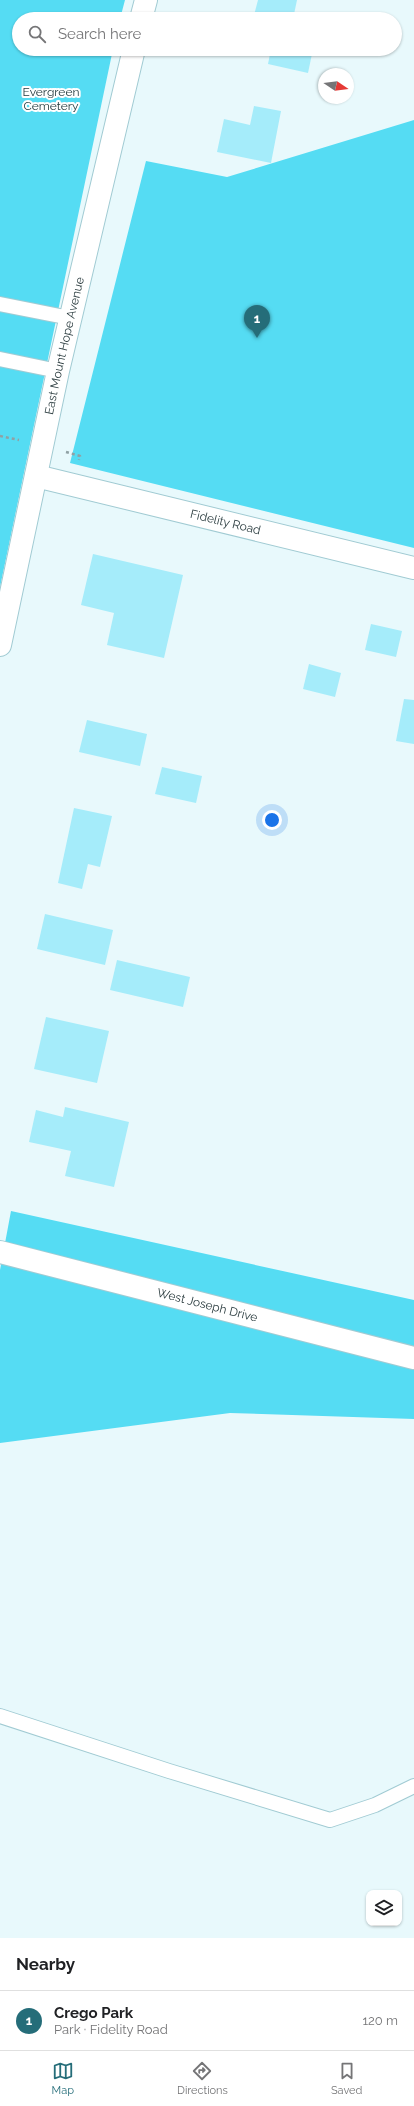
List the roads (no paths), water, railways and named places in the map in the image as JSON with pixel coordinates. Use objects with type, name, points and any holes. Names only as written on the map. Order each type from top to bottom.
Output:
[{"type":"street","points":[[143,12],[146,0]]},
{"type":"street","name":"East Mount Hope Avenue","points":[[0,645],[58,371],[132,56]]},
{"type":"street","name":"Fidelity Road","points":[[36,476],[414,568]]},
{"type":"street","name":"West Joseph Drive","points":[[0,1252],[414,1358]]},
{"type":"lane","points":[[0,304],[70,318]]},
{"type":"lane","points":[[0,358],[58,371]]},
{"type":"lane","points":[[0,1716],[169,1771],[330,1820],[375,1804],[414,1786]]},
{"type":"place","name":"Crego Park","points":[[257,338]]},
{"type":"park label","name":"Evergreen Cemetery","points":[[51,99]]}]
